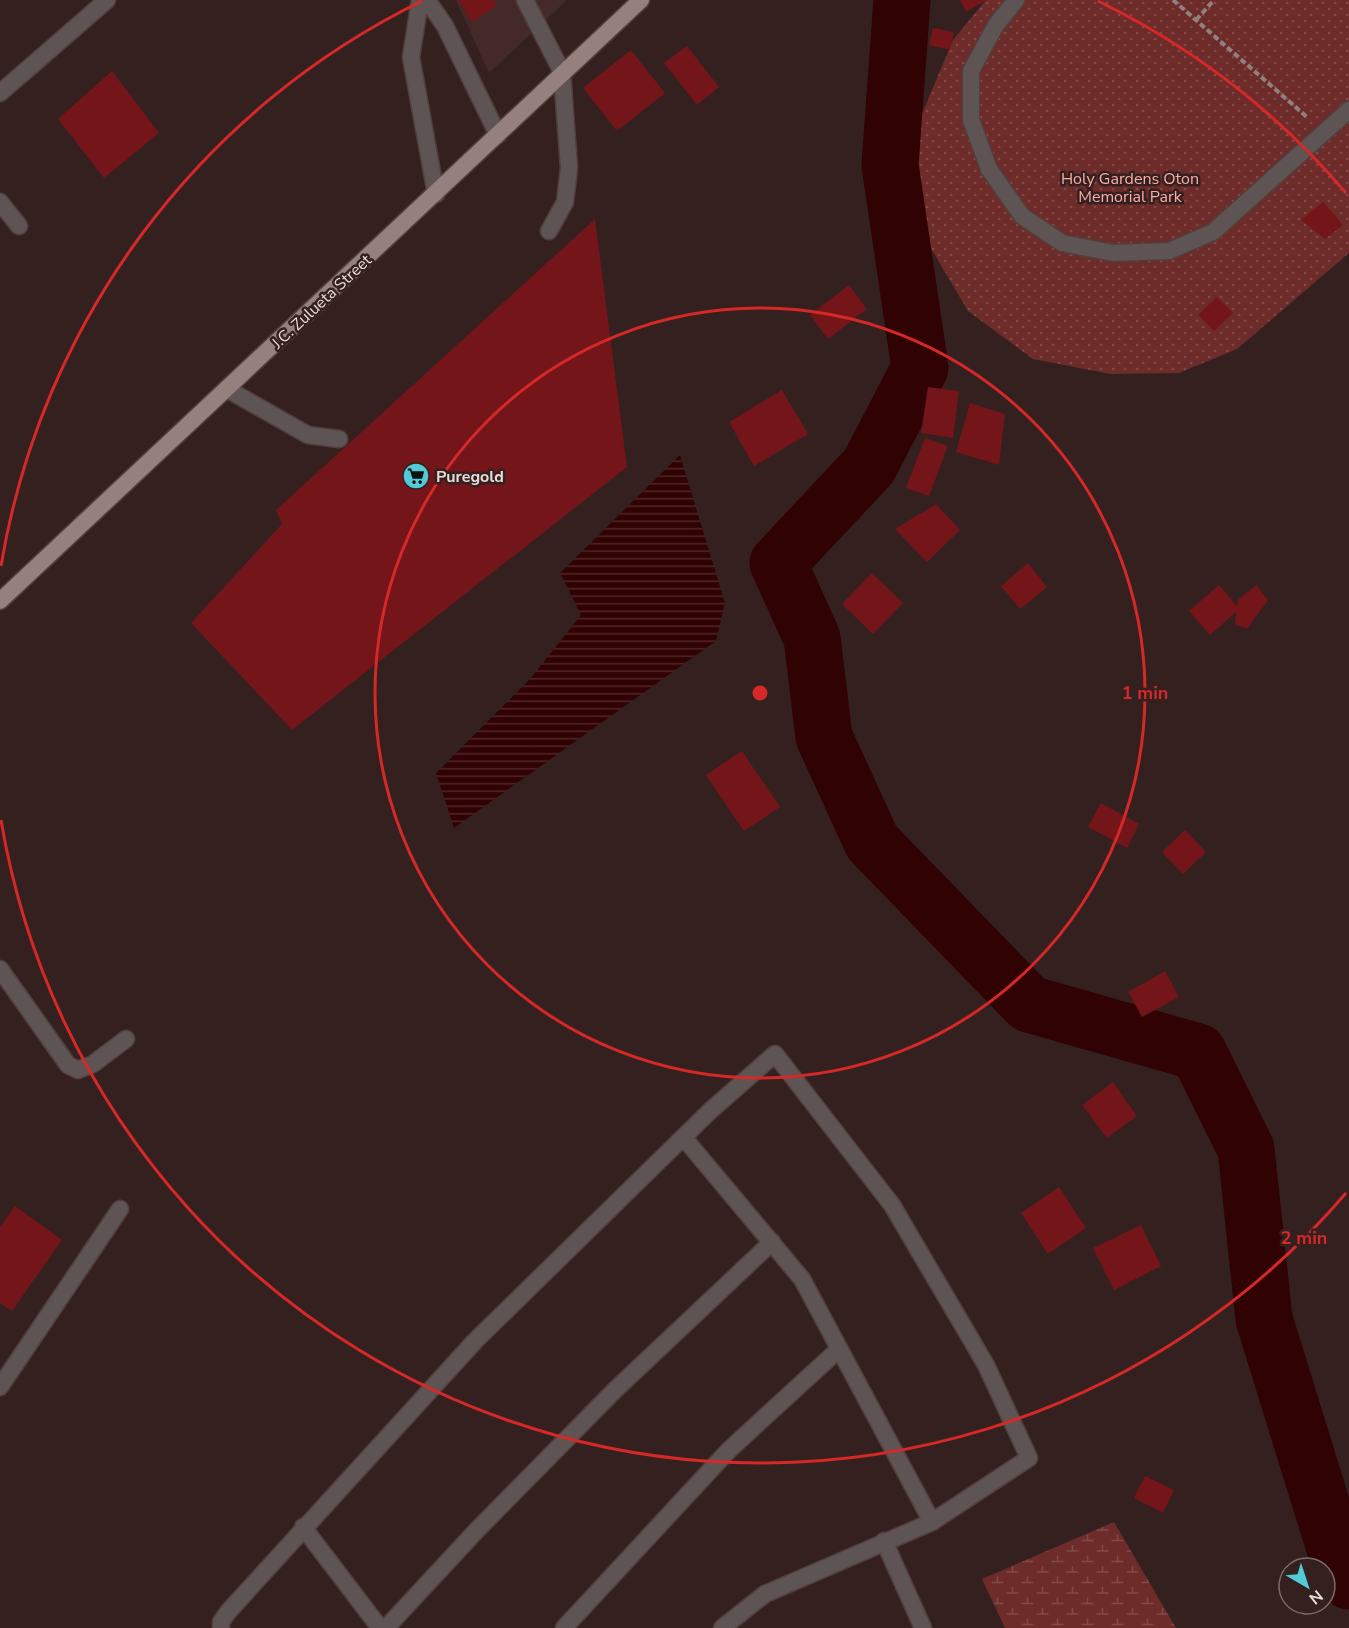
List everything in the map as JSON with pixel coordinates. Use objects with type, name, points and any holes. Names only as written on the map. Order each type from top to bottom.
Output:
[{"type":"main road","name":"J.C. Zulueta Street","points":[[0,601],[641,0]]},
{"type":"street","points":[[0,93],[107,0]]},
{"type":"street","points":[[420,0],[411,57],[436,194]]},
{"type":"street","points":[[427,0],[445,26],[498,135]]},
{"type":"street","points":[[525,0],[562,72],[569,168],[566,202],[549,231]]},
{"type":"street","points":[[1016,0],[996,25],[971,71],[971,120],[989,169],[1022,216],[1062,243],[1113,253],[1169,251],[1213,232],[1349,110]]},
{"type":"street","points":[[0,202],[19,226]]},
{"type":"street","points":[[227,389],[308,435],[339,439]]},
{"type":"street","points":[[0,969],[68,1065],[78,1070],[93,1064],[126,1039]]},
{"type":"street","points":[[221,1628],[221,1622],[228,1612],[303,1527],[475,1341],[710,1111],[775,1054],[892,1205],[986,1365],[1029,1458],[932,1522],[765,1594],[722,1628]]},
{"type":"street","points":[[684,1138],[802,1279],[932,1522]]},
{"type":"street","points":[[0,1387],[120,1209]]},
{"type":"street","points":[[386,1628],[476,1531],[615,1390],[772,1242]]},
{"type":"street","points":[[564,1628],[729,1450],[838,1350]]},
{"type":"street","points":[[303,1527],[380,1628]]},
{"type":"street","points":[[884,1541],[923,1628]]},
{"type":"path","points":[[1173,0],[1323,132]]},
{"type":"path","points":[[1196,20],[1214,0]]},
{"type":"shaded area","points":[[456,0],[567,0],[489,73]]},
{"type":"shaded area","points":[[680,455],[725,603],[716,641],[454,828],[436,773],[530,679],[581,615],[560,573]]},
{"type":"green space","name":"Holy Gardens Oton Memorial Park","points":[[986,0],[1349,0],[1349,253],[1237,349],[1179,373],[1111,374],[1033,359],[968,311],[922,233],[912,138],[953,40]]},
{"type":"green space","points":[[1114,1522],[1176,1628],[1005,1628],[982,1579]]},
{"type":"building","points":[[458,0],[494,0],[497,6],[472,22]]},
{"type":"building","points":[[960,0],[987,0],[966,12]]},
{"type":"building","points":[[933,28],[954,32],[950,50],[929,45]]},
{"type":"building","points":[[687,46],[719,87],[697,105],[664,63]]},
{"type":"building","points":[[631,50],[665,93],[617,131],[583,88]]},
{"type":"building","points":[[112,71],[159,133],[104,178],[58,119]]},
{"type":"building","points":[[1323,202],[1343,225],[1325,239],[1301,220]]},
{"type":"building","points":[[595,219],[627,467],[292,730],[191,623],[282,524],[276,510]]},
{"type":"building","points":[[849,285],[867,309],[828,339],[810,315]]},
{"type":"building","points":[[1217,297],[1233,313],[1214,331],[1198,315]]},
{"type":"building","points":[[928,387],[959,391],[953,438],[921,433]]},
{"type":"building","points":[[782,390],[808,434],[754,466],[729,422]]},
{"type":"building","points":[[970,403],[1005,414],[999,465],[956,452]]},
{"type":"building","points":[[925,438],[948,446],[929,496],[906,488]]},
{"type":"building","points":[[936,504],[960,530],[927,562],[895,529]]},
{"type":"building","points":[[1028,563],[1047,587],[1020,609],[1001,586]]},
{"type":"building","points":[[872,573],[903,603],[873,634],[842,604]]},
{"type":"building","points":[[1219,585],[1237,606],[1238,600],[1256,585],[1268,600],[1247,629],[1235,624],[1236,612],[1210,635],[1189,611]]},
{"type":"building","points":[[742,751],[780,807],[744,831],[706,775]]},
{"type":"building","points":[[1101,803],[1139,824],[1127,848],[1088,827]]},
{"type":"building","points":[[1185,830],[1206,852],[1183,874],[1162,852]]},
{"type":"building","points":[[1165,971],[1179,997],[1142,1017],[1128,992]]},
{"type":"building","points":[[1113,1082],[1137,1116],[1107,1138],[1082,1105]]},
{"type":"building","points":[[1059,1187],[1086,1228],[1048,1254],[1021,1213]]},
{"type":"building","points":[[15,1206],[62,1240],[12,1311],[0,1303],[0,1227]]},
{"type":"building","points":[[1141,1225],[1161,1266],[1114,1290],[1093,1248]]},
{"type":"building","points":[[1145,1476],[1174,1490],[1163,1513],[1134,1498]]},
{"type":"waterway","points":[[902,0],[890,165],[920,368],[869,466],[778,563],[812,638],[824,737],[872,842],[1029,1004],[1198,1052],[1246,1149],[1264,1319],[1342,1571],[1349,1581]]},
{"type":"place","name":"Puregold","points":[[416,476]]}]
